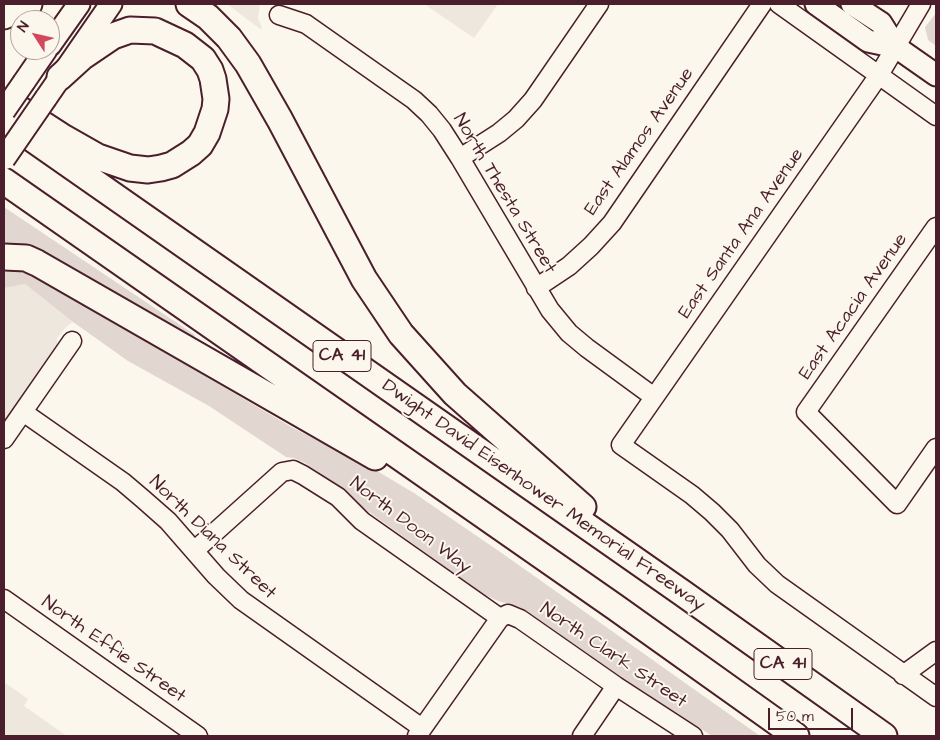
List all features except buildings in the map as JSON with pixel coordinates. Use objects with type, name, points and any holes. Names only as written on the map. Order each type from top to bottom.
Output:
[{"type":"highway","points":[[4,16],[29,4]]},
{"type":"highway","points":[[189,4],[208,17],[229,38],[248,64],[288,135],[364,280],[411,346],[442,381],[472,410],[681,592]]},
{"type":"highway","points":[[4,99],[61,136],[98,157],[130,168],[148,170],[172,165],[192,153],[207,134],[215,109],[216,99],[213,79],[203,59],[185,45],[155,31],[130,30],[113,36],[82,57],[60,77]]},
{"type":"highway","name":"Dwight David Eisenhower Memorial Freeway","points":[[4,120],[681,592],[884,736]]},
{"type":"highway","name":"CA 41","points":[[4,182],[251,352],[796,736]]},
{"type":"highway","points":[[4,194],[73,242],[251,352]]},
{"type":"highway","points":[[4,256],[26,258],[61,276],[395,469],[461,514],[615,607]]},
{"type":"main road","points":[[60,31],[79,4]]},
{"type":"main road","points":[[4,159],[112,4]]},
{"type":"main road","points":[[816,4],[868,42],[896,47]]},
{"type":"main road","points":[[852,4],[880,23],[896,47],[936,76]]},
{"type":"main road","points":[[4,111],[39,60]]},
{"type":"street","points":[[460,158],[499,133],[533,100],[600,4]]},
{"type":"street","name":"East Alamos Avenue","points":[[536,288],[569,266],[612,223],[762,4]]},
{"type":"street","points":[[780,4],[936,116]]},
{"type":"street","name":"East Santa Ana Avenue","points":[[904,675],[777,584],[757,565],[730,530],[712,512],[692,495],[621,445],[879,75],[921,4]]},
{"type":"street","name":"North Thesta Street","points":[[278,15],[306,24],[414,100],[429,114],[460,158],[550,310],[569,333],[587,348],[654,396]]},
{"type":"street","name":"East Acacia Avenue","points":[[936,227],[806,412],[897,504],[936,448]]},
{"type":"street","points":[[4,439],[72,341]]},
{"type":"street","name":"North Diana Street","points":[[23,412],[136,493],[168,521],[216,576],[241,600],[419,732]]},
{"type":"street","name":"North Doon Way","points":[[194,551],[282,472],[293,470],[338,497],[362,521],[504,616]]},
{"type":"street","name":"North Effie Street","points":[[4,599],[198,736]]},
{"type":"street","points":[[419,732],[504,616]]},
{"type":"street","name":"North Clark Street","points":[[504,616],[520,619],[616,686],[693,736]]},
{"type":"street","points":[[936,651],[904,675],[936,697]]},
{"type":"street","points":[[582,736],[616,686]]},
{"type":"shaded area","points":[[227,4],[260,4],[258,18],[262,28],[260,29]]},
{"type":"shaded area","points":[[424,4],[498,4],[474,38]]},
{"type":"shaded area","points":[[936,13],[936,46],[928,40],[925,27]]},
{"type":"shaded area","points":[[4,207],[195,335],[191,342],[4,246]]},
{"type":"shaded area","points":[[18,271],[36,276],[293,428],[372,468],[414,493],[760,736],[712,736],[611,671],[520,607],[498,601],[483,594],[305,463],[286,457],[209,406],[128,361],[73,322],[25,284],[4,288],[4,272]]},
{"type":"shaded area","points":[[25,284],[73,322],[57,338],[57,345],[4,423],[4,288]]},
{"type":"shaded area","points":[[4,682],[28,699],[24,706],[67,736],[4,736]]}]
